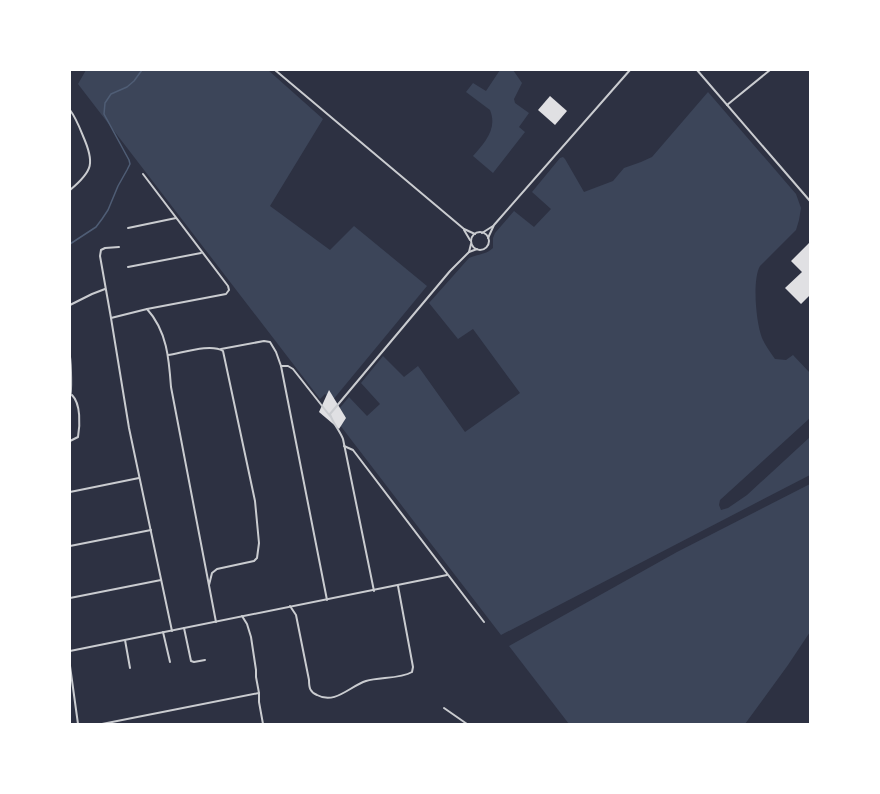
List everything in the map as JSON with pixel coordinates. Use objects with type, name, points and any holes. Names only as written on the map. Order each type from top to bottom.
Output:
[{"type":"street","points":[[275,70],[464,229],[475,234],[482,233],[494,225],[630,70]]},
{"type":"street","points":[[697,70],[810,201]]},
{"type":"street","points":[[727,105],[770,70]]},
{"type":"street","points":[[70,110],[79,123],[90,150],[91,163],[88,172],[70,190]]},
{"type":"street","points":[[111,318],[147,309],[226,294],[229,290],[228,286],[143,174]]},
{"type":"street","points":[[128,228],[176,218]]},
{"type":"street","points":[[469,252],[484,248],[487,245],[488,238],[494,225]]},
{"type":"street","points":[[464,229],[472,244],[477,249]]},
{"type":"street","points":[[482,233],[488,238]]},
{"type":"street","points":[[471,241],[475,234]]},
{"type":"street","points":[[331,417],[331,412],[450,271],[469,252],[472,244]]},
{"type":"street","points":[[119,247],[105,248],[101,250],[100,253],[129,428],[172,631]]},
{"type":"street","points":[[128,268],[201,252]]},
{"type":"street","points":[[70,305],[106,289]]},
{"type":"street","points":[[147,309],[152,314],[165,339],[171,387],[216,622]]},
{"type":"street","points":[[168,356],[205,348],[221,349],[264,341],[270,342],[276,352],[280,366],[327,600]]},
{"type":"street","points":[[209,584],[212,573],[217,569],[257,558],[259,543],[255,501],[225,356],[221,349]]},
{"type":"street","points":[[70,357],[71,396],[77,400],[79,430],[78,437],[70,441]]},
{"type":"street","points":[[280,366],[288,366],[293,369],[331,417],[340,431],[374,591]]},
{"type":"street","points":[[344,446],[353,450],[484,622]]},
{"type":"street","points":[[70,492],[140,478]]},
{"type":"street","points":[[70,546],[151,530]]},
{"type":"street","points":[[70,651],[290,606],[374,591],[447,575]]},
{"type":"street","points":[[70,598],[161,580]]},
{"type":"street","points":[[290,606],[296,615],[308,674],[309,689],[320,697],[334,697],[365,681],[403,675],[412,672],[413,667],[398,586]]},
{"type":"street","points":[[242,616],[247,624],[251,637],[263,724]]},
{"type":"street","points":[[184,628],[190,661],[194,662],[205,660]]},
{"type":"street","points":[[163,632],[170,662]]},
{"type":"street","points":[[125,640],[130,668]]},
{"type":"street","points":[[70,666],[78,724]]},
{"type":"street","points":[[102,724],[259,693]]},
{"type":"street","points":[[444,708],[468,724]]},
{"type":"shaded area","points":[[86,70],[268,70],[323,119],[270,206],[330,250],[354,226],[427,286],[332,401],[325,394],[320,399],[78,84]]},
{"type":"shaded area","points":[[500,70],[513,70],[522,83],[514,99],[515,103],[529,113],[519,127],[525,132],[493,173],[473,156],[489,135],[492,123],[490,110],[466,92],[473,83],[486,91]]},
{"type":"shaded area","points":[[708,92],[796,194],[801,208],[796,230],[760,266],[756,281],[756,302],[758,322],[762,338],[775,359],[786,360],[793,355],[810,373],[810,418],[720,500],[719,505],[721,510],[728,508],[747,495],[810,437],[810,475],[501,635],[333,416],[349,397],[367,416],[380,404],[361,383],[383,356],[404,377],[418,366],[465,432],[520,393],[473,329],[458,339],[429,303],[469,258],[487,252],[493,248],[493,238],[495,233],[514,211],[534,227],[551,209],[532,192],[560,158],[563,157],[565,159],[584,192],[613,181],[624,168],[652,157]]},
{"type":"shaded area","points":[[810,484],[810,632],[745,724],[569,724],[509,646],[677,552]]},
{"type":"building","points":[[550,96],[567,111],[555,125],[538,110]]},
{"type":"building","points":[[809,243],[810,295],[801,304],[785,288],[802,272],[791,261]]},
{"type":"building","points":[[329,390],[346,418],[339,429],[319,412]]},
{"type":"waterway","points":[[70,244],[96,227],[108,210],[118,186],[130,164],[104,114],[105,103],[111,94],[127,87],[134,81],[142,70]]}]
